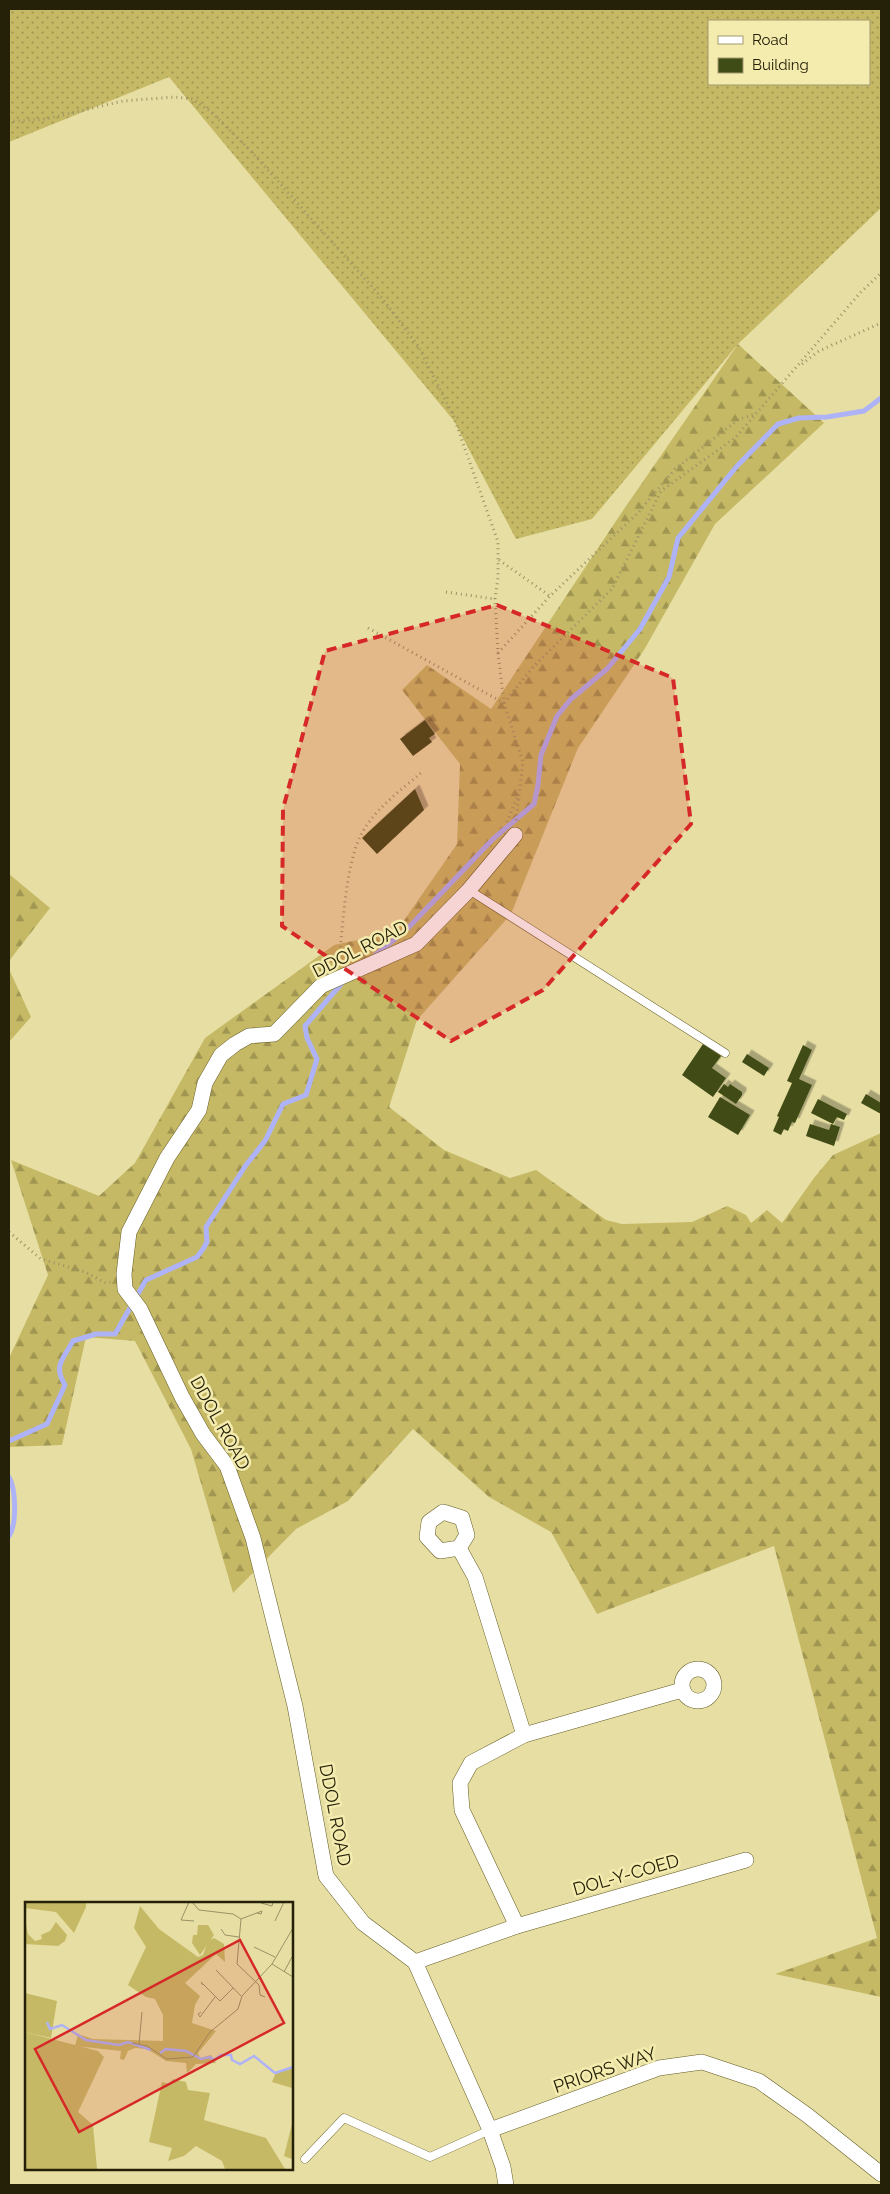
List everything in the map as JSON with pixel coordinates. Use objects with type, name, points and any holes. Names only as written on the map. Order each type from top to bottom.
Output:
[{"type":"street","name":"DDOL ROAD","points":[[506,2185],[503,2167],[490,2130],[416,1962],[363,1923],[326,1876],[295,1706],[253,1538],[227,1466],[202,1434],[135,1302],[125,1289],[124,1280],[129,1232],[168,1158],[199,1110],[204,1083],[221,1056],[248,1036],[274,1034],[321,986],[416,944],[469,890],[514,835]]},
{"type":"street","points":[[460,1548],[475,1578],[524,1735]]},
{"type":"street","points":[[517,1926],[462,1810],[460,1783],[471,1763],[524,1735],[682,1690]]},
{"type":"street","name":"DOL-Y-COED","points":[[416,1962],[517,1926],[746,1860]]},
{"type":"street","name":"PRIORS WAY","points":[[490,2130],[660,2068],[702,2062],[759,2081],[807,2115],[881,2174]]},
{"type":"lane","points":[[469,890],[725,1053]]},
{"type":"lane","points":[[305,2159],[344,2118],[430,2157],[490,2130]]},
{"type":"path","points":[[9,119],[14,121],[46,119],[124,101],[174,97],[192,98],[210,111],[250,150],[382,298],[418,346],[453,415],[498,542],[499,560],[495,599],[498,653],[504,703],[523,762],[518,804]]},
{"type":"path","points":[[504,703],[533,667],[612,589],[661,490],[736,437],[860,293],[881,273]]},
{"type":"path","points":[[795,368],[819,351],[881,323]]},
{"type":"path","points":[[498,653],[550,596],[637,514],[676,469],[739,419],[756,413]]},
{"type":"path","points":[[499,560],[550,596]]},
{"type":"path","points":[[446,592],[495,599]]},
{"type":"path","points":[[368,628],[504,703]]},
{"type":"path","points":[[338,979],[346,893],[360,837],[368,824],[393,796],[421,773]]},
{"type":"path","points":[[9,1232],[41,1259],[85,1272],[106,1283],[124,1280]]},
{"type":"highlighted area","points":[[497,605],[673,678],[691,824],[543,990],[451,1041],[282,926],[283,809],[325,651]]},
{"type":"green space","points":[[9,9],[881,9],[881,208],[738,344],[592,519],[516,539],[454,421],[169,77],[9,142]]},
{"type":"green space","points":[[738,344],[824,423],[715,524],[644,650],[578,748],[511,914],[417,1020],[389,1107],[444,1150],[510,1178],[536,1170],[606,1220],[622,1224],[692,1222],[727,1206],[746,1215],[751,1223],[767,1210],[782,1223],[833,1155],[881,1133],[881,1997],[775,1974],[877,1938],[774,1546],[597,1614],[551,1532],[489,1497],[413,1429],[348,1501],[296,1529],[233,1593],[191,1449],[135,1341],[86,1337],[62,1445],[9,1447],[9,1358],[48,1275],[11,1160],[99,1196],[135,1163],[205,1038],[334,945],[396,932],[457,844],[460,764],[402,690],[427,665],[491,709],[624,509]]},
{"type":"green space","points":[[9,874],[50,908],[9,961]]},
{"type":"green space","points":[[9,969],[31,1017],[9,1042]]},
{"type":"building","points":[[425,720],[435,734],[429,738],[432,742],[413,756],[400,739]]},
{"type":"building","points":[[415,789],[424,810],[377,854],[362,838]]},
{"type":"building","points":[[703,1044],[721,1056],[712,1068],[726,1078],[713,1097],[682,1075]]},
{"type":"building","points":[[803,1045],[812,1050],[799,1079],[812,1085],[795,1123],[792,1122],[788,1131],[784,1129],[781,1135],[773,1131],[779,1117],[777,1116],[792,1083],[787,1081]]},
{"type":"building","points":[[747,1054],[769,1068],[764,1076],[742,1062]]},
{"type":"building","points":[[724,1084],[728,1087],[730,1084],[742,1092],[736,1104],[718,1092]]},
{"type":"building","points":[[866,1094],[881,1103],[881,1114],[861,1103]]},
{"type":"building","points":[[720,1097],[750,1115],[738,1135],[708,1117]]},
{"type":"building","points":[[818,1099],[847,1114],[844,1120],[837,1117],[833,1124],[811,1113]]},
{"type":"building","points":[[810,1124],[829,1130],[831,1124],[840,1127],[834,1146],[806,1136]]},
{"type":"waterway","points":[[373,957],[407,929],[493,839],[534,804],[541,755],[557,716],[571,699],[607,669],[640,629],[669,577],[678,538],[737,466],[778,424],[799,418],[827,417],[864,411],[881,398]]},
{"type":"waterway","points":[[9,1441],[47,1424],[65,1385],[61,1378],[60,1367],[73,1341],[96,1334],[115,1334],[146,1280],[197,1257],[203,1249],[207,1242],[206,1227],[246,1165],[265,1141],[283,1104],[306,1095],[317,1059],[307,1038],[305,1026],[342,983]]},
{"type":"waterway","points":[[9,1477],[15,1506],[12,1531],[9,1536]]}]
